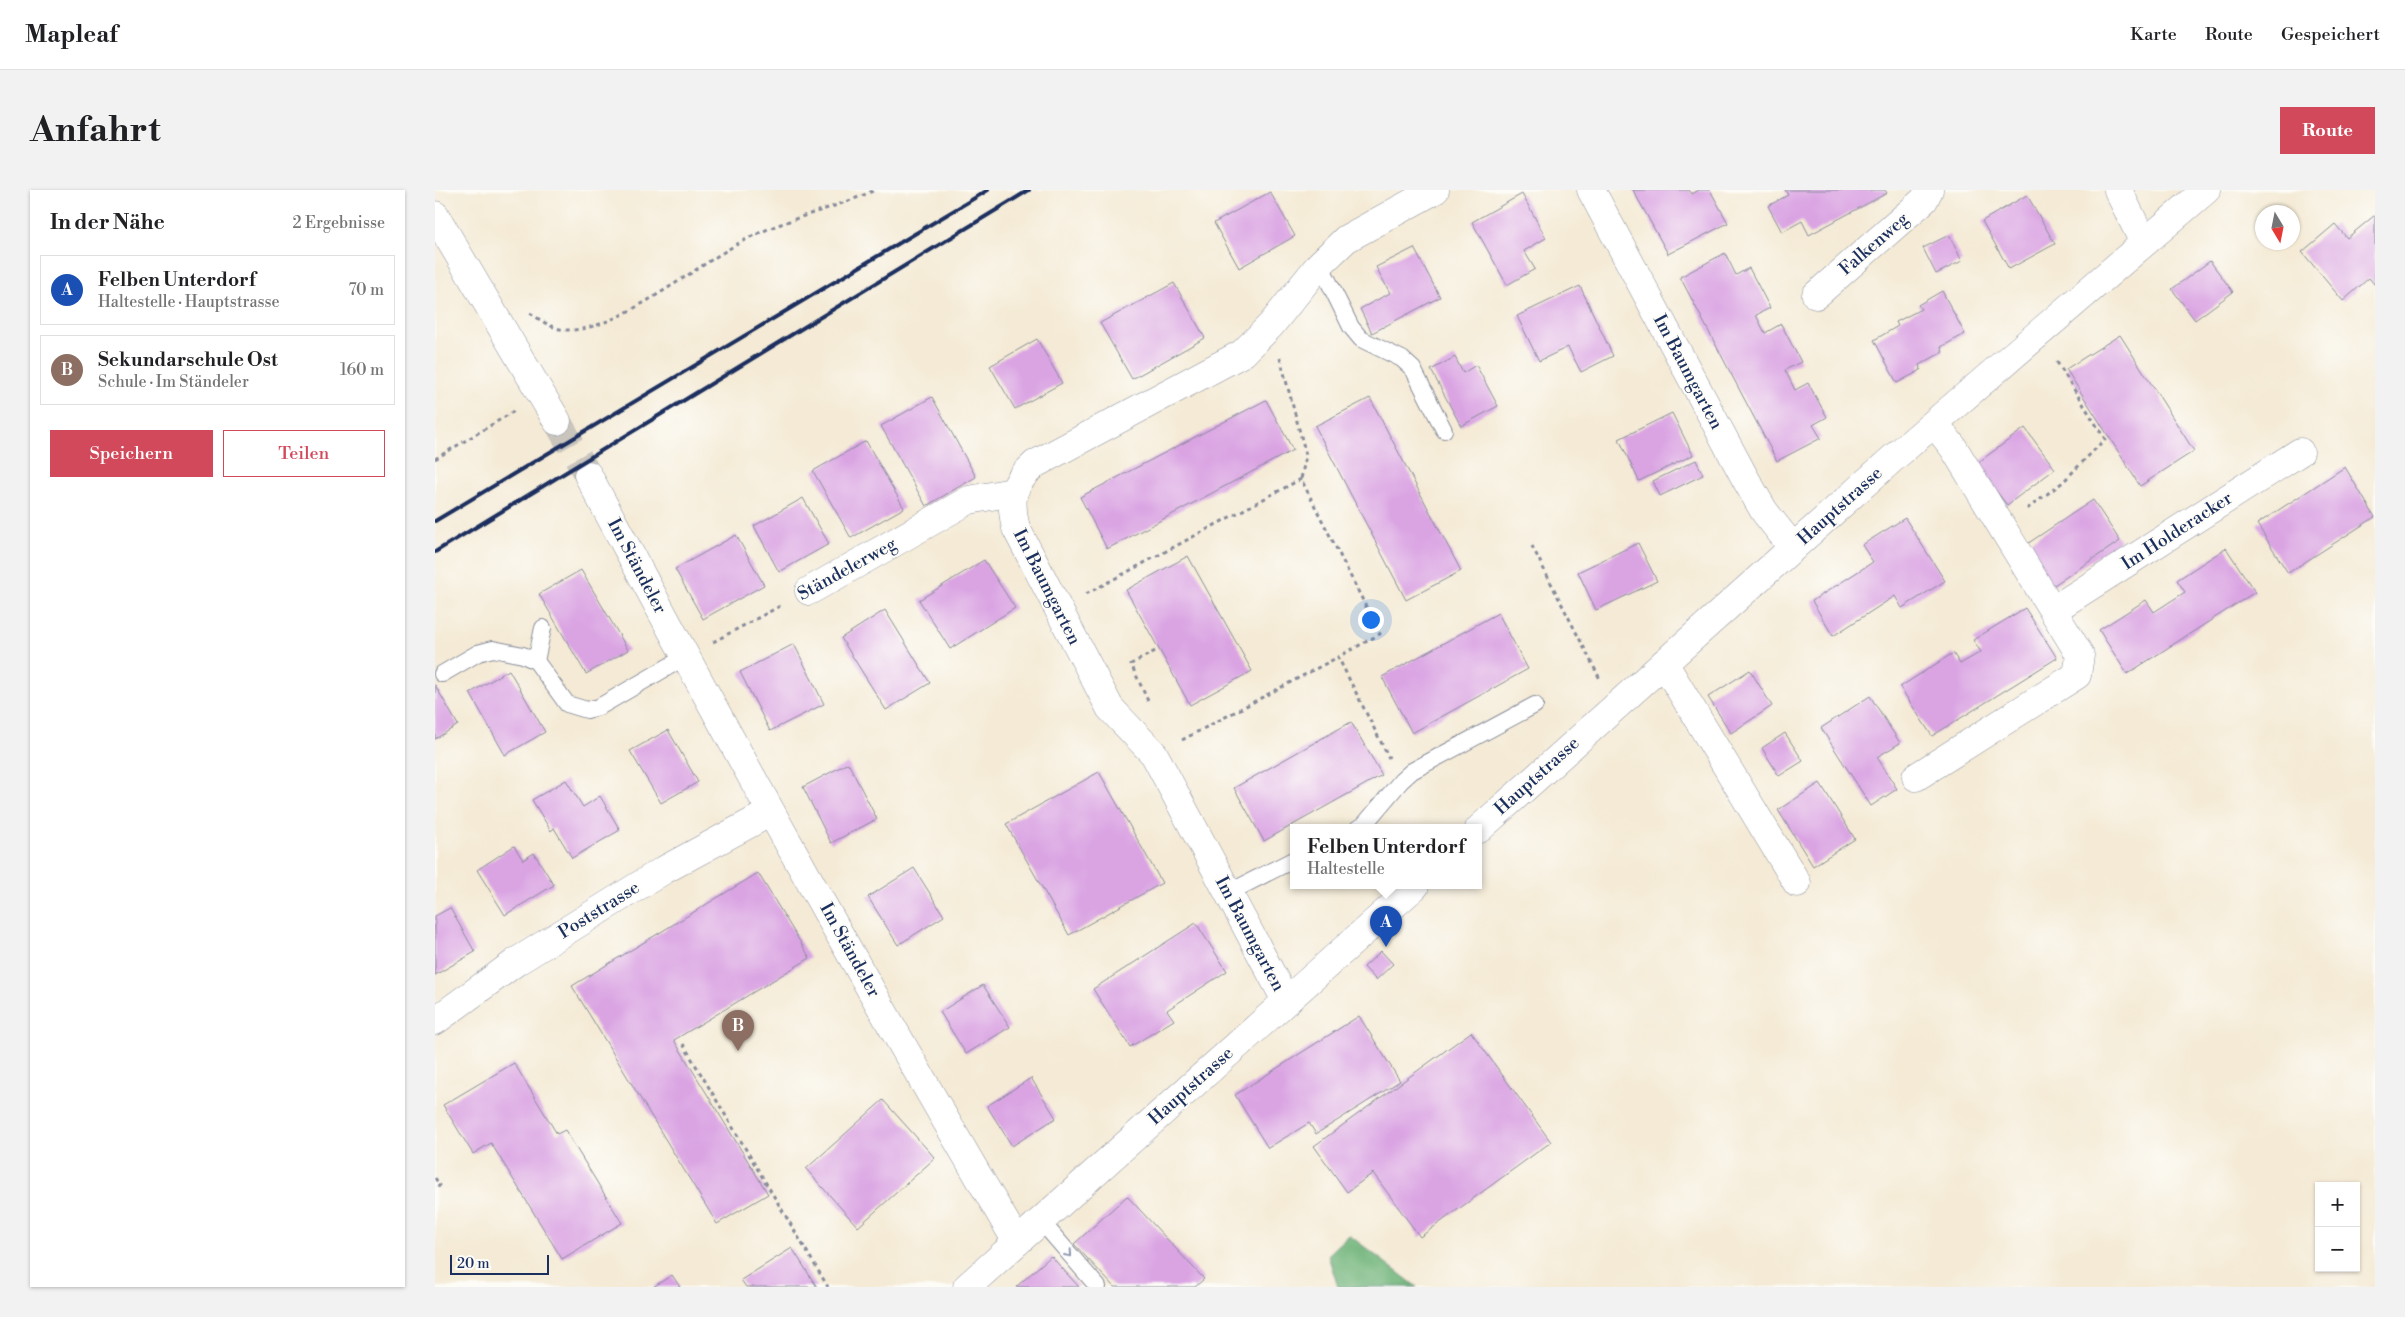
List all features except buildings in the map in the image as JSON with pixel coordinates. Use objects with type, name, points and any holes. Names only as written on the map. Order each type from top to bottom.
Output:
[{"type":"street","points":[[1013,492],[1022,476],[1035,464],[1243,353],[1271,325],[1320,264],[1346,239],[1435,190]]},
{"type":"street","name":"Im Baumgarten","points":[[1591,190],[1745,478],[1764,510],[1793,548]]},
{"type":"street","name":"Falkenweg","points":[[1816,295],[1925,200],[1929,190]]},
{"type":"street","points":[[2118,190],[2145,243]]},
{"type":"street","name":"Hauptstrasse","points":[[1482,826],[1793,548],[2206,190]]},
{"type":"street","points":[[435,215],[557,421]]},
{"type":"street","points":[[1916,777],[2077,675],[2080,655],[1953,447],[1935,424]]},
{"type":"street","name":"Im Holderacker","points":[[2053,610],[2300,452]]},
{"type":"street","name":"Im Ständeler","points":[[588,475],[685,657],[771,812],[1017,1242]]},
{"type":"street","name":"Im Baumgarten","points":[[1013,492],[1011,509],[1015,528],[1110,708],[1154,754],[1286,1001]]},
{"type":"street","name":"Ständelerweg","points":[[809,591],[969,500],[1013,492]]},
{"type":"street","points":[[1664,663],[1797,884]]},
{"type":"street","name":"Poststrasse","points":[[435,1021],[516,962],[663,870],[771,812]]},
{"type":"street","name":"Hauptstrasse","points":[[967,1287],[1412,889]]},
{"type":"lane","points":[[1320,264],[1351,327],[1361,339],[1402,359],[1413,369],[1444,430]]},
{"type":"lane","points":[[536,660],[543,628]]},
{"type":"lane","points":[[442,674],[478,654],[493,649],[523,655],[536,660],[567,704],[587,710],[599,706],[685,657]]},
{"type":"lane","points":[[1362,824],[1412,771],[1535,706]]},
{"type":"lane","points":[[1228,893],[1290,862]]},
{"type":"lane","points":[[1041,1221],[1098,1287]]},
{"type":"path","points":[[529,312],[551,327],[571,330],[599,324],[632,308],[755,234],[875,190]]},
{"type":"path","points":[[1154,754],[1380,634],[1301,479],[1306,455],[1271,325]]},
{"type":"path","points":[[2002,527],[2063,482],[2105,439],[2053,356]]},
{"type":"path","points":[[435,459],[541,394]]},
{"type":"path","points":[[1058,608],[1301,479]]},
{"type":"path","points":[[1532,546],[1604,686]]},
{"type":"path","name":"Ständelerweg","points":[[685,657],[809,591]]},
{"type":"path","points":[[1122,721],[1150,706],[1131,664],[1159,649]]},
{"type":"path","points":[[1338,657],[1401,781]]},
{"type":"path","points":[[683,1044],[828,1287]]},
{"type":"path","points":[[435,1178],[440,1186],[435,1190]]},
{"type":"green space","points":[[1349,1235],[1417,1287],[1338,1287],[1328,1255]]},
{"type":"tunnel","points":[[557,421],[588,475]]},
{"type":"railway","points":[[435,521],[988,190]]},
{"type":"railway","points":[[435,552],[1029,190]]},
{"type":"place","name":"Felben Unterdorf","points":[[1386,947]]},
{"type":"place","name":"Sekundarschule Ost","points":[[738,1051]]}]
